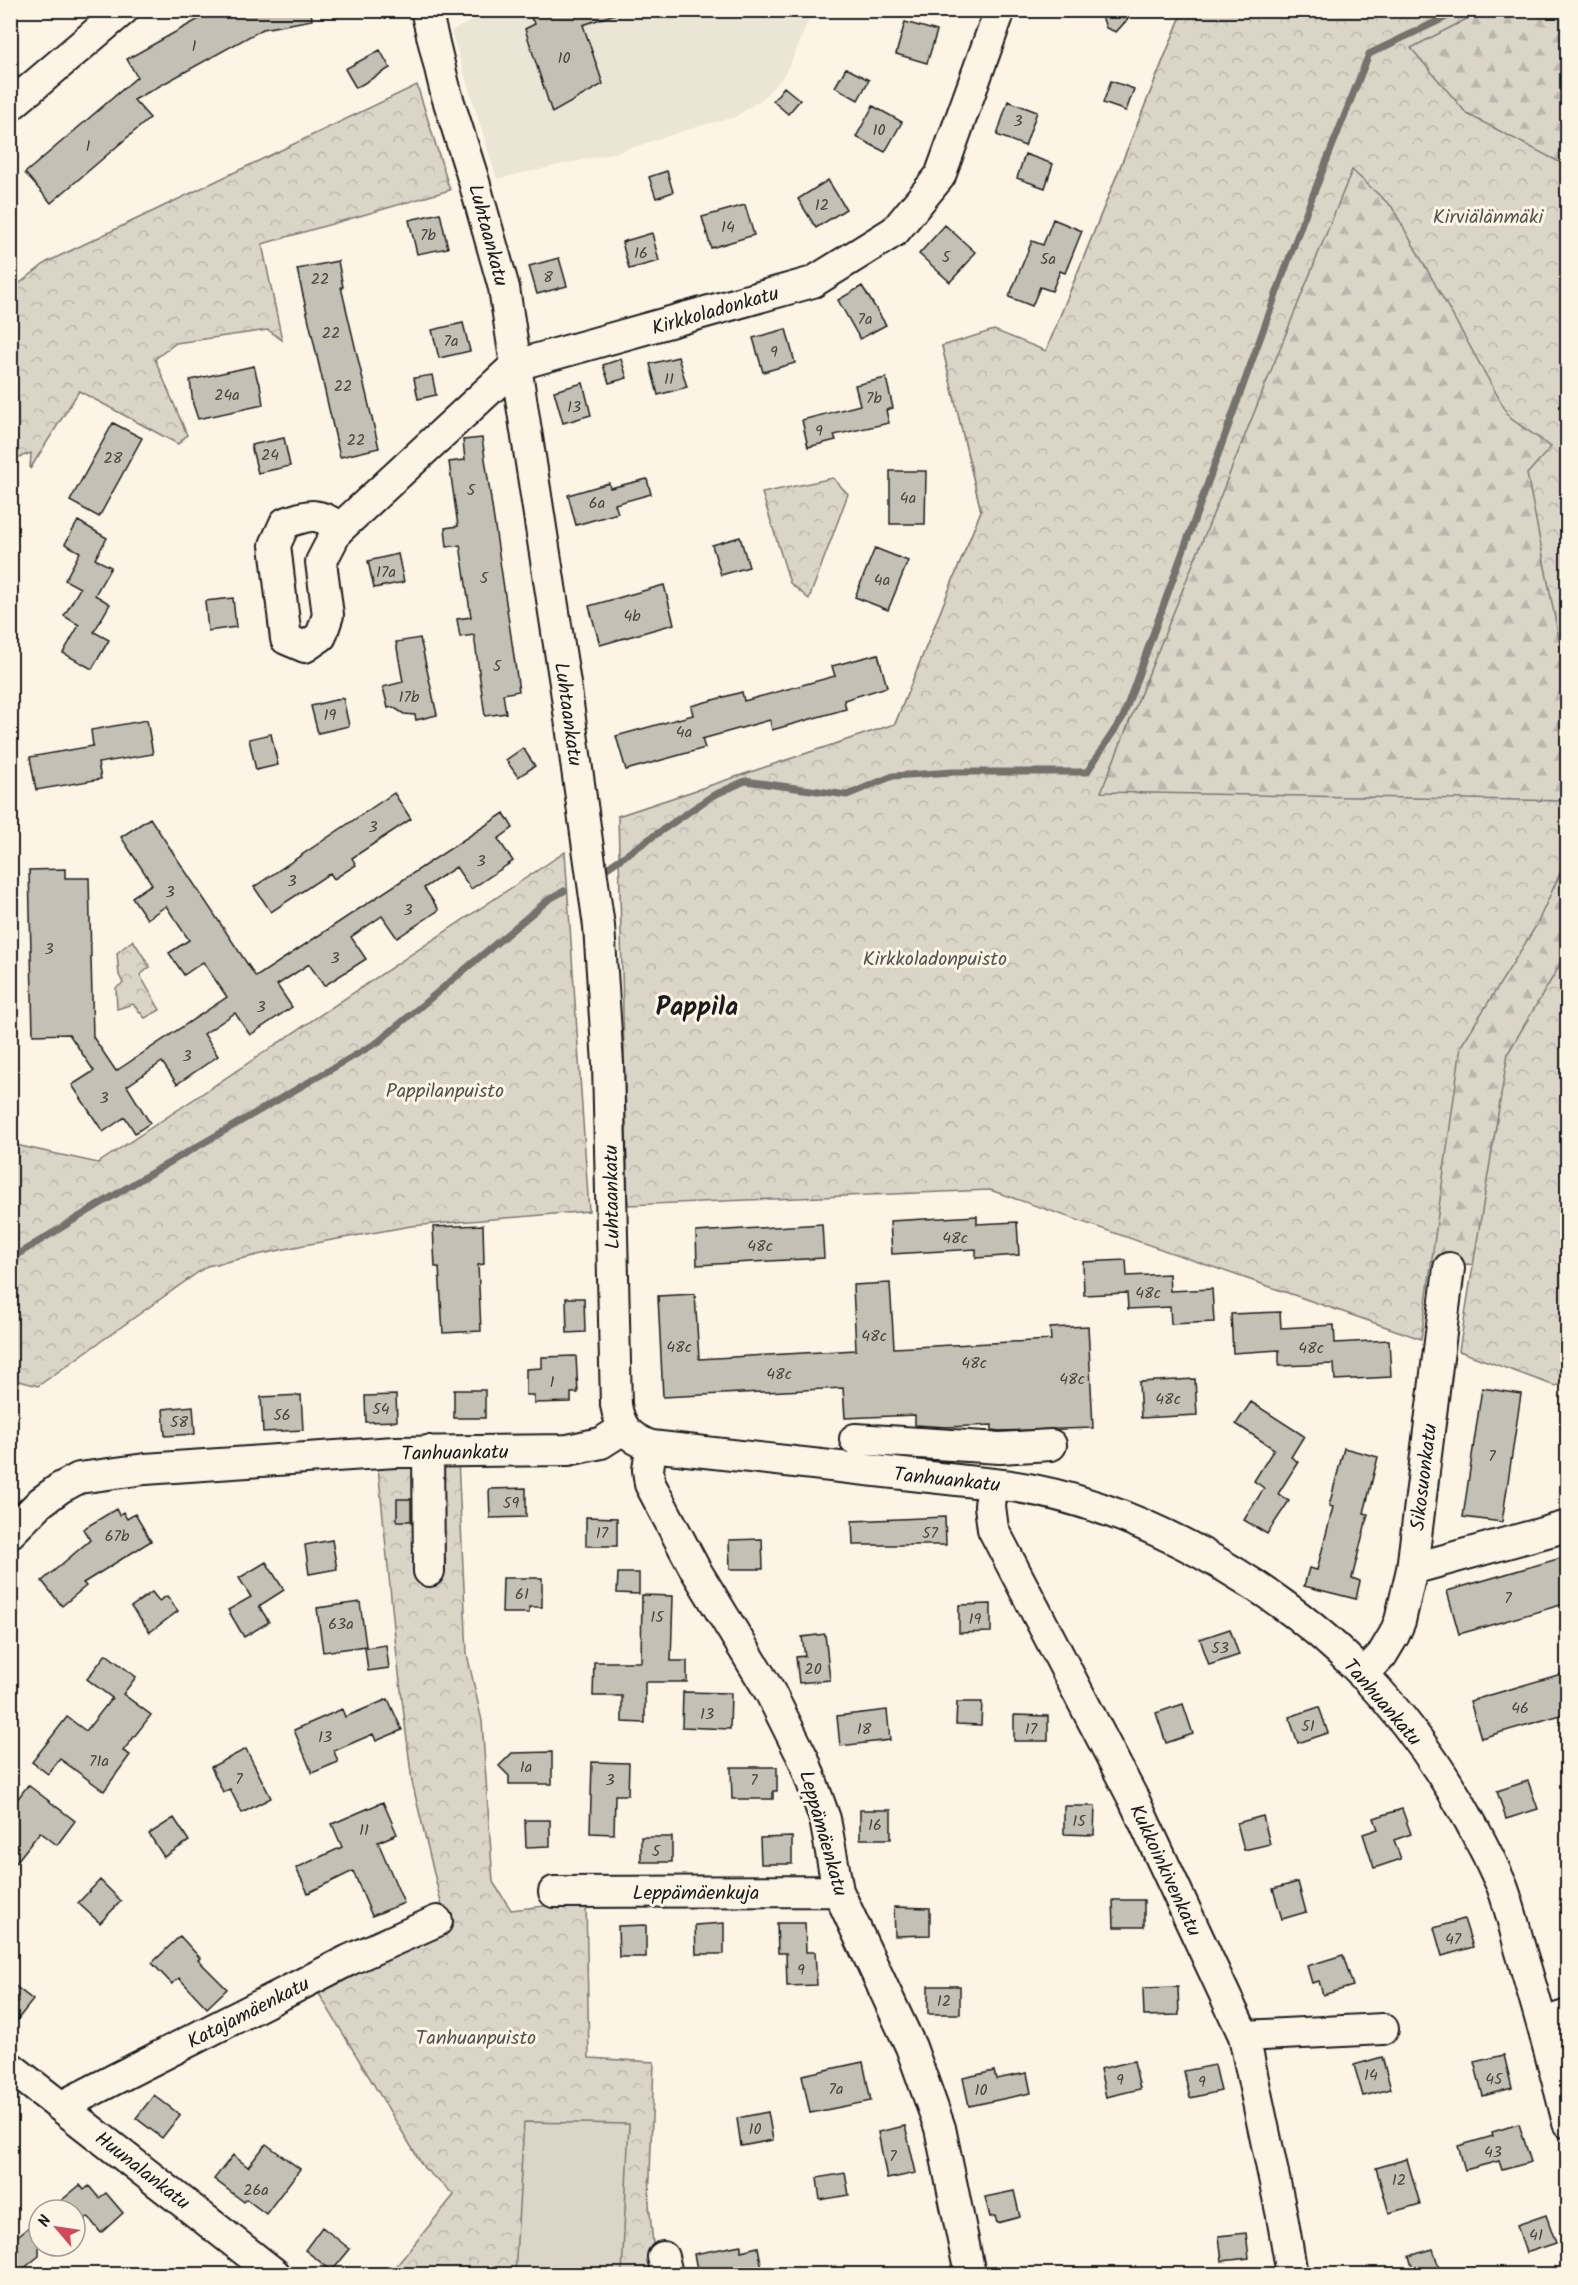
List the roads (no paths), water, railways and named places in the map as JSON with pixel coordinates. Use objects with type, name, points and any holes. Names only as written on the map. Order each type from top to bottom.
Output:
[{"type":"street","name":"Luhtaankatu","points":[[426,10],[446,93],[500,268],[566,690],[599,926],[608,1064],[615,1406],[623,1430]]},
{"type":"street","name":"Kirkkoladonkatu","points":[[340,528],[516,365],[813,282],[895,231],[940,176],[1000,10]]},
{"type":"street","points":[[10,106],[122,11]]},
{"type":"street","name":"Sikosuonkatu","points":[[1363,1675],[1382,1655],[1394,1635],[1400,1620],[1412,1569],[1449,1268]]},
{"type":"street","name":"Tanhuankatu","points":[[10,1533],[41,1502],[79,1478],[145,1468],[428,1451],[568,1450],[601,1443],[623,1430],[634,1439],[651,1446],[1032,1489],[1089,1505],[1180,1542],[1227,1569],[1289,1611],[1327,1640],[1363,1675],[1401,1719],[1440,1772],[1473,1826],[1503,1888],[1556,2019],[1568,2123]]},
{"type":"street","points":[[855,1439],[1000,1448],[1051,1445]]},
{"type":"street","name":"Leppämäenkatu","points":[[651,1446],[648,1470],[650,1484],[695,1569],[770,1692],[804,1760],[825,1819],[838,1892],[911,2047],[940,2128],[970,2274]]},
{"type":"street","points":[[428,1451],[429,1571]]},
{"type":"street","name":"Kukkoinkivenkatu","points":[[992,1485],[990,1514],[993,1529],[1134,1800],[1244,2036],[1292,2274]]},
{"type":"street","points":[[1412,1569],[1568,1526]]},
{"type":"street","name":"Leppämäenkuja","points":[[554,1892],[838,1892]]},
{"type":"street","name":"Katajamäenkatu","points":[[62,2106],[349,1960],[437,1921]]},
{"type":"street","points":[[1244,2036],[1383,2029]]},
{"type":"street","name":"Huunalankatu","points":[[10,2067],[275,2274]]},
{"type":"waterway","points":[[607,868],[712,796],[745,781],[847,795],[893,776],[952,772],[1087,772],[1123,717],[1303,220],[1369,54],[1461,10]]},
{"type":"waterway","points":[[10,1259],[141,1179],[378,1042],[548,900],[564,891]]},
{"type":"district","name":"Pappila","points":[[697,1006]]},
{"type":"park label","name":"Kirviälänmäki","points":[[1488,216]]},
{"type":"park label","name":"Kirkkoladonpuisto","points":[[935,958]]},
{"type":"park label","name":"Pappilanpuisto","points":[[445,1090]]},
{"type":"park label","name":"Tanhuanpuisto","points":[[476,2037]]}]
